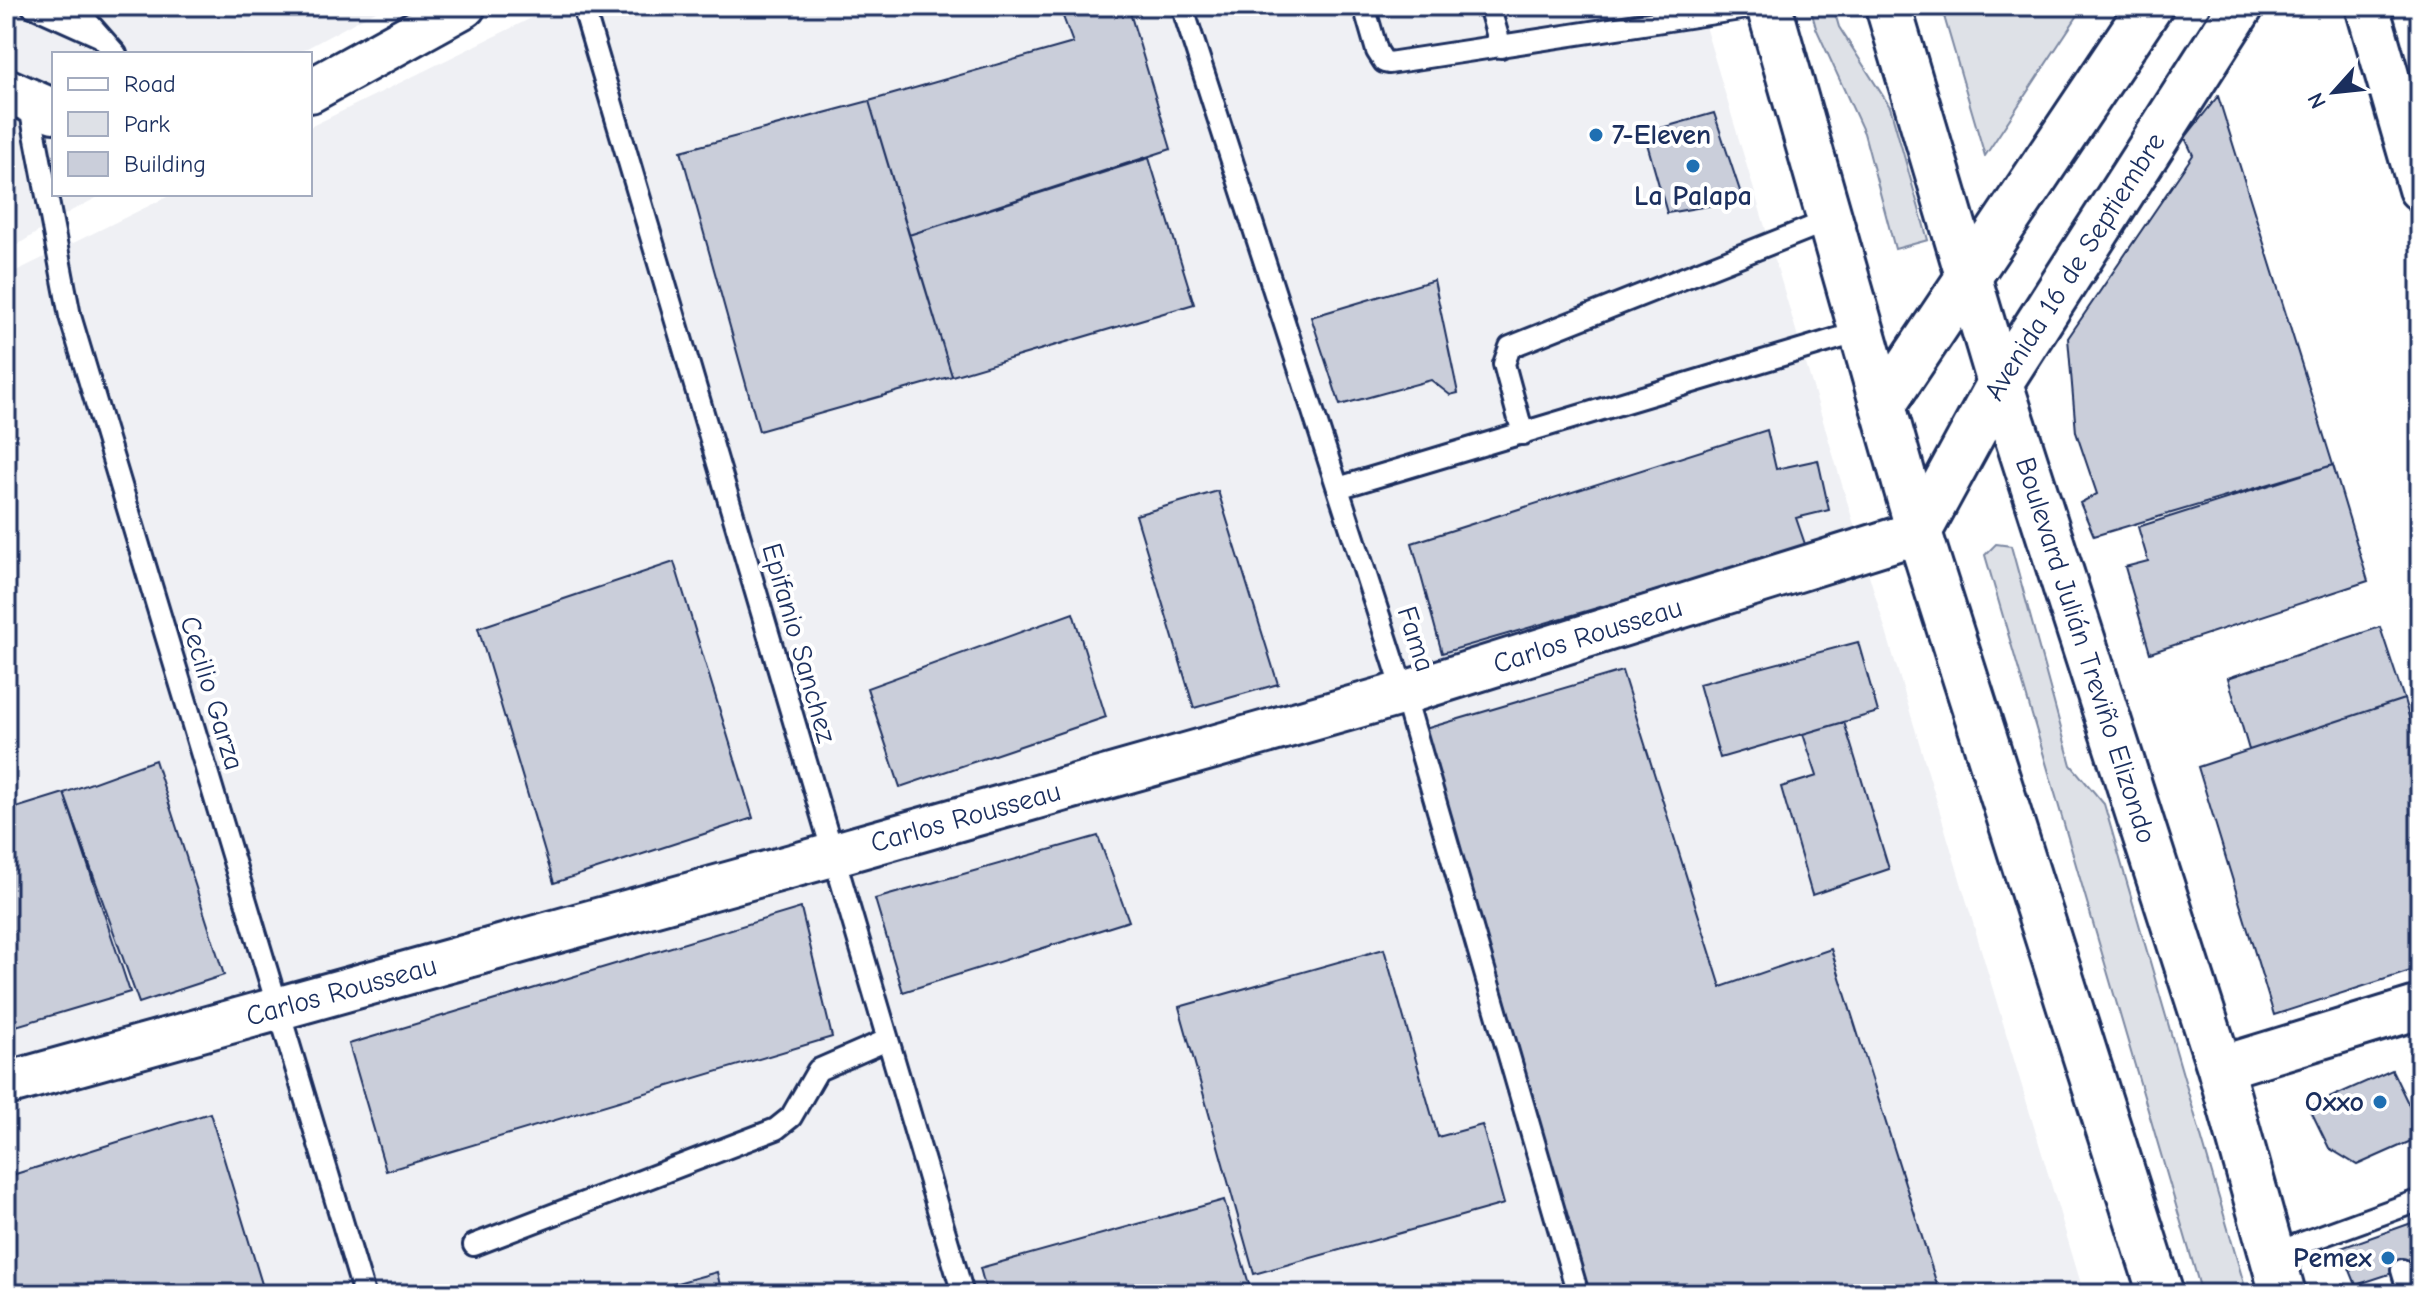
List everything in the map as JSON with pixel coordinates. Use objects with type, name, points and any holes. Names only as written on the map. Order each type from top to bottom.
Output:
[{"type":"main road","points":[[1769,6],[1919,532],[2161,1294]]},
{"type":"main road","name":"Boulevard Julián Treviño Elizondo","points":[[1888,6],[2000,383],[2220,1068],[2277,1274]]},
{"type":"main road","points":[[1883,405],[2150,6]]},
{"type":"main road","name":"Avenida 16 de Septiembre","points":[[1919,532],[2000,383],[2241,6]]},
{"type":"street","points":[[312,90],[464,6]]},
{"type":"street","points":[[2367,6],[2420,189]]},
{"type":"street","name":"Carlos Rousseau","points":[[6,1084],[1404,693],[1919,532]]},
{"type":"street","points":[[2220,1068],[2420,1007]]},
{"type":"lane","points":[[32,6],[101,37]]},
{"type":"lane","points":[[74,6],[114,52]]},
{"type":"lane","name":"Epifanio Sanchez","points":[[583,6],[963,1294]]},
{"type":"lane","name":"Fama","points":[[1182,6],[1404,693],[1578,1294]]},
{"type":"lane","points":[[1364,6],[1377,51],[1384,62],[1396,63],[1760,6]]},
{"type":"lane","points":[[1489,6],[1501,47]]},
{"type":"lane","name":"Cecilio Garza","points":[[30,101],[70,316],[364,1294]]},
{"type":"lane","points":[[1523,434],[1504,364],[1510,347],[1830,220]]},
{"type":"lane","points":[[1338,488],[1863,331]]},
{"type":"lane","points":[[474,1245],[776,1129],[791,1117],[818,1070],[887,1040]]},
{"type":"lane","points":[[2277,1274],[2388,1222],[2420,1200]]},
{"type":"lane","points":[[2402,1270],[2409,1294]]},
{"type":"shaded area","points":[[6,6],[385,6],[300,52],[52,52],[52,196],[100,196],[6,252]]},
{"type":"shaded area","points":[[556,6],[1699,6],[2084,1294],[6,1294],[6,276],[169,196],[312,196],[312,126]]},
{"type":"green space","points":[[1810,6],[1833,6],[1839,27],[1890,107],[1928,240],[1895,249],[1864,133],[1816,28]]},
{"type":"green space","points":[[1941,6],[2084,6],[1985,156]]},
{"type":"green space","points":[[1996,544],[2011,546],[2071,765],[2104,804],[2247,1294],[2202,1294],[1985,555]]},
{"type":"building","points":[[1059,6],[1128,6],[1171,149],[909,235],[869,101],[1073,43]]},
{"type":"building","points":[[2218,96],[2333,465],[2094,536],[2080,503],[2097,494],[2076,432],[2068,338],[2193,155],[2185,138]]},
{"type":"building","points":[[869,101],[952,376],[759,431],[681,151]]},
{"type":"building","name":"La Palapa","points":[[1714,113],[1743,200],[1667,213],[1644,133]]},
{"type":"building","points":[[1149,158],[1194,304],[952,376],[909,235]]},
{"type":"building","points":[[1434,280],[1458,393],[1450,395],[1431,380],[1340,405],[1311,317]]},
{"type":"building","points":[[1767,430],[1776,469],[1818,460],[1829,510],[1796,518],[1806,547],[1442,653],[1412,543]]},
{"type":"building","points":[[2333,465],[2368,581],[2150,653],[2125,567],[2148,561],[2138,527]]},
{"type":"building","points":[[1218,491],[1278,684],[1194,708],[1136,515]]},
{"type":"building","points":[[674,562],[753,818],[554,883],[478,628]]},
{"type":"building","points":[[1073,613],[1106,717],[900,787],[867,688]]},
{"type":"building","points":[[2380,627],[2404,699],[2249,750],[2228,678]]},
{"type":"building","points":[[1858,642],[1878,712],[1720,758],[1699,684]]},
{"type":"building","points":[[1622,671],[1721,987],[1831,949],[1940,1294],[1588,1294],[1425,729]]},
{"type":"building","points":[[2404,699],[2420,756],[2420,968],[2274,1015],[2198,767]]},
{"type":"building","points":[[1844,722],[1889,869],[1812,895],[1781,787],[1817,776],[1803,734]]},
{"type":"building","points":[[155,760],[224,975],[139,1003],[64,793]]},
{"type":"building","points":[[64,793],[130,992],[6,1029],[6,811]]},
{"type":"building","points":[[1098,836],[1129,921],[903,992],[875,899]]},
{"type":"building","points":[[801,908],[832,1037],[386,1171],[349,1044]]},
{"type":"building","points":[[1384,949],[1438,1137],[1482,1125],[1504,1204],[1254,1274],[1179,1007]]},
{"type":"building","points":[[2392,1070],[2420,1128],[2420,1137],[2357,1165],[2329,1148],[2309,1107]]},
{"type":"building","points":[[210,1113],[265,1294],[6,1294],[6,1177]]},
{"type":"building","points":[[1224,1200],[1252,1294],[987,1294],[980,1268]]},
{"type":"building","points":[[2420,1220],[2420,1264],[2356,1285],[2341,1248]]},
{"type":"building","points":[[717,1272],[722,1294],[661,1294],[659,1288]]},
{"type":"place","name":"7-Eleven","points":[[1596,135]]},
{"type":"place","name":"La Palapa","points":[[1693,166]]},
{"type":"place","name":"Oxxo","points":[[2380,1102]]},
{"type":"place","name":"Pemex","points":[[2388,1258]]}]
